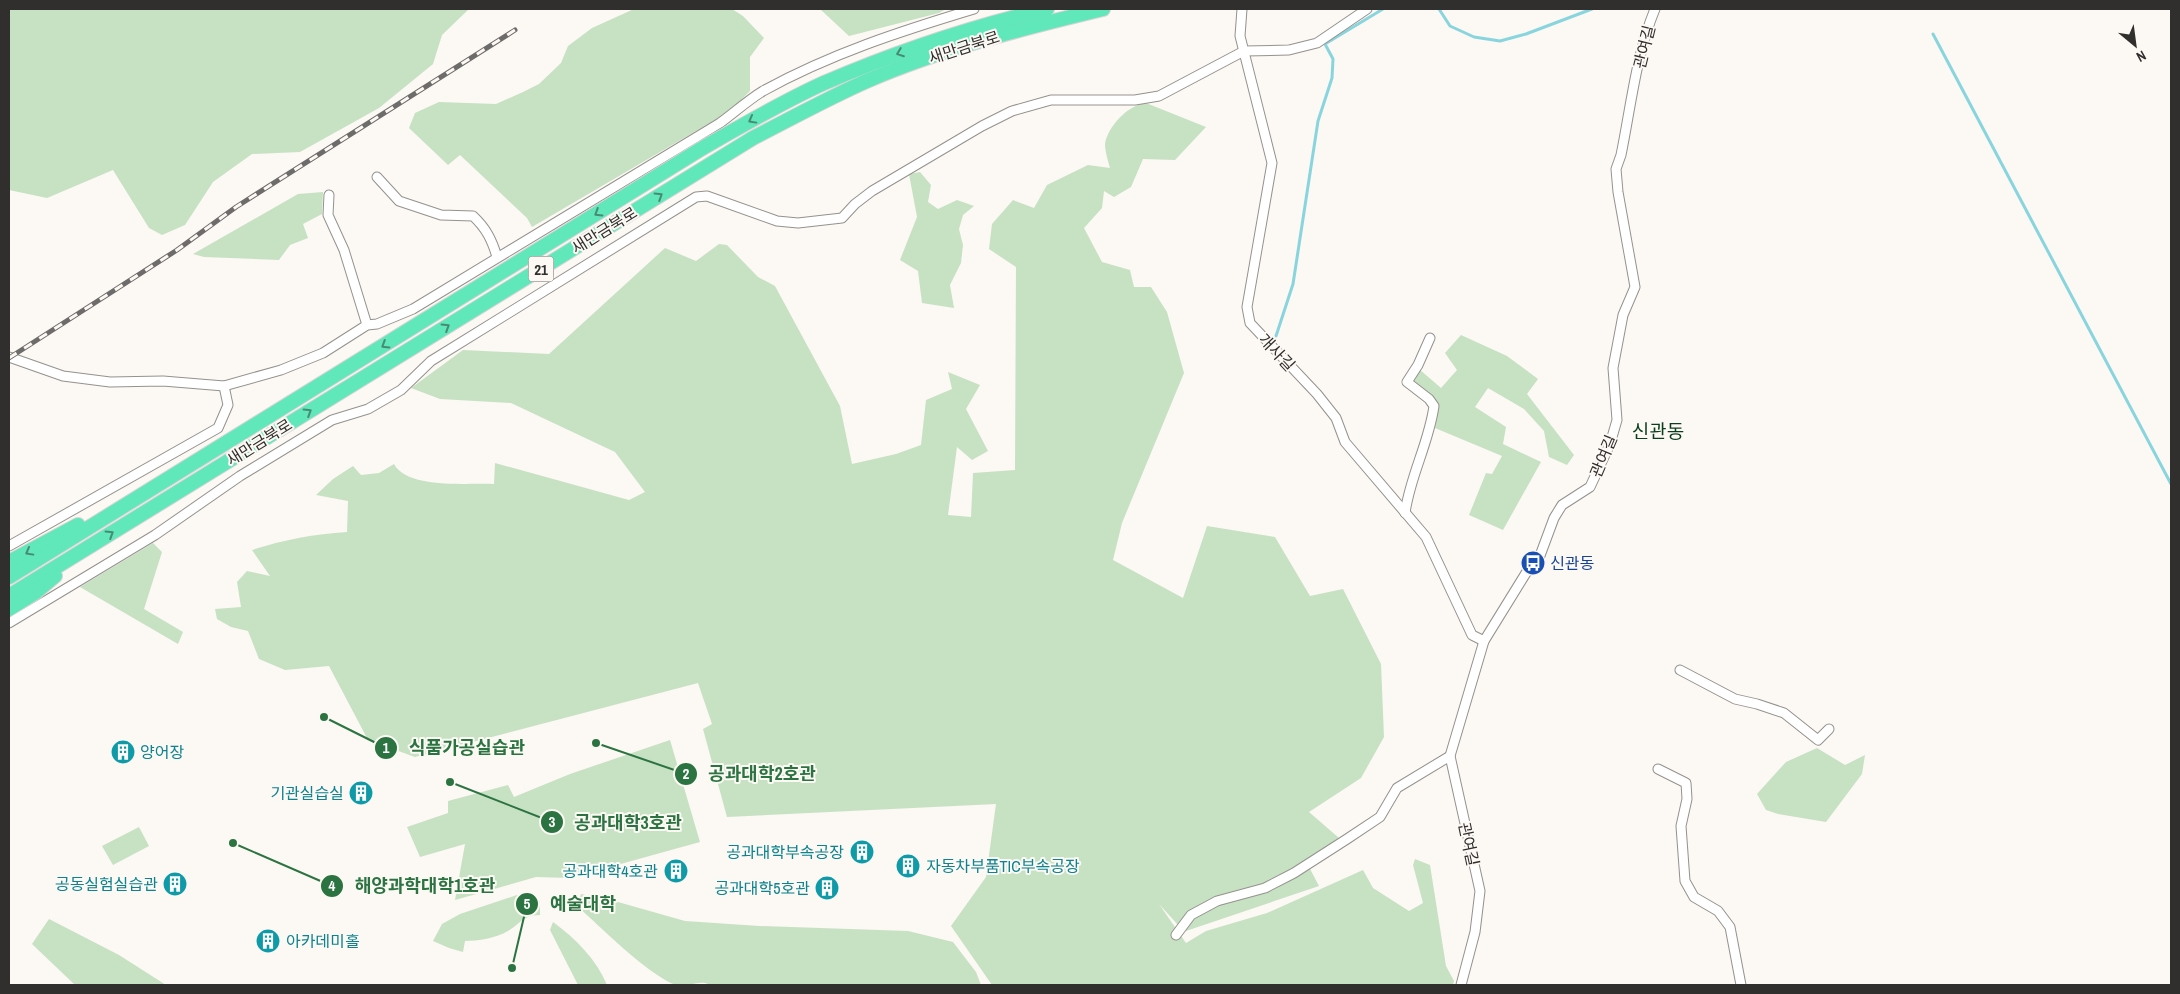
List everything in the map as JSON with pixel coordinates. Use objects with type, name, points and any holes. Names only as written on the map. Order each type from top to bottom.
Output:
[{"type":"highway","name":"새만금북로","points":[[9,577],[692,154],[758,117],[824,84],[905,51],[1047,9]]},
{"type":"highway","name":"새만금북로","points":[[9,596],[753,138],[868,80],[909,64],[1024,28],[1103,9]]},
{"type":"highway","points":[[9,562],[78,525],[120,509]]},
{"type":"highway","points":[[9,609],[36,592],[90,546]]},
{"type":"street","points":[[9,357],[63,376],[110,382],[163,381],[224,386],[281,370],[323,353],[367,325],[377,324],[413,309],[720,123],[762,92],[834,56],[890,34],[974,9]]},
{"type":"street","name":"개사길","points":[[1242,9],[1240,36],[1272,163],[1247,307],[1250,323],[1336,418],[1345,442],[1426,537],[1472,635],[1484,641]]},
{"type":"street","points":[[9,623],[155,535],[240,476],[332,420],[368,409],[402,390],[431,361],[696,197],[707,196],[776,221],[798,223],[842,218],[855,204],[872,191],[982,126],[1012,111],[1051,100],[1135,100],[1159,96],[1244,51],[1289,50],[1318,43],[1367,9]]},
{"type":"street","name":"관여길","points":[[1461,985],[1475,932],[1480,891],[1450,756],[1484,641],[1526,573],[1538,561],[1554,518],[1562,505],[1590,487],[1610,444],[1617,420],[1613,368],[1623,315],[1635,287],[1618,192],[1616,169],[1642,45],[1655,9]]},
{"type":"street","points":[[377,177],[399,200],[441,215],[473,216],[483,225],[491,239],[497,257]]},
{"type":"street","points":[[329,195],[328,215],[344,250],[367,325]]},
{"type":"street","points":[[1405,512],[1407,494],[1426,442],[1434,406],[1429,399],[1407,382],[1418,365],[1430,338]]},
{"type":"street","points":[[9,546],[218,428],[228,405],[224,386]]},
{"type":"street","points":[[1680,670],[1735,699],[1784,713],[1818,740],[1829,729]]},
{"type":"street","points":[[1176,936],[1191,915],[1217,901],[1265,888],[1348,839],[1380,817],[1397,788],[1450,756]]},
{"type":"street","points":[[1658,769],[1686,783],[1687,799],[1681,826],[1685,881],[1694,897],[1718,911],[1730,927],[1741,985]]},
{"type":"green space","points":[[9,9],[469,9],[442,35],[433,64],[379,108],[300,152],[252,154],[213,182],[185,225],[162,235],[149,228],[113,170],[47,198],[9,190]]},
{"type":"green space","points":[[634,9],[732,9],[743,16],[764,38],[750,57],[750,91],[730,111],[532,227],[527,218],[460,155],[448,165],[409,128],[415,113],[439,102],[496,104],[539,84],[561,63],[568,46],[592,28]]},
{"type":"green space","points":[[820,9],[946,9],[939,13],[849,36]]},
{"type":"green space","points":[[1146,103],[1206,127],[1175,160],[1143,159],[1131,187],[1114,197],[1104,191],[1102,208],[1084,228],[1102,262],[1130,270],[1134,287],[1151,287],[1167,312],[1184,373],[1122,523],[1113,560],[1183,598],[1207,526],[1275,537],[1310,596],[1343,589],[1381,664],[1384,737],[1361,778],[1309,812],[1339,838],[1290,872],[1257,887],[1220,896],[1192,909],[1178,925],[1159,904],[1186,943],[1206,931],[1267,913],[1363,870],[1373,888],[1409,911],[1423,903],[1413,865],[1415,859],[1430,865],[1446,966],[1454,981],[1453,985],[992,985],[951,926],[986,877],[996,804],[727,817],[703,729],[712,724],[698,683],[415,757],[368,740],[329,666],[285,670],[259,659],[248,631],[231,627],[217,619],[215,609],[241,607],[237,582],[247,571],[270,576],[252,550],[299,538],[347,532],[348,501],[316,495],[333,479],[353,466],[361,475],[379,473],[394,464],[401,472],[411,478],[424,481],[454,484],[494,484],[495,463],[629,500],[645,492],[615,452],[511,403],[440,399],[411,388],[463,350],[549,354],[665,248],[696,261],[719,244],[727,245],[758,277],[775,286],[840,406],[852,464],[896,454],[921,445],[926,400],[952,389],[948,372],[980,385],[966,409],[988,451],[972,460],[957,447],[948,515],[971,517],[973,473],[1015,470],[1016,267],[989,249],[992,224],[1013,200],[1034,208],[1047,185],[1088,165],[1110,168],[1105,144],[1110,130],[1126,112]]},
{"type":"green space","points":[[920,172],[931,185],[928,202],[938,209],[957,200],[974,206],[963,215],[959,229],[963,245],[961,263],[950,285],[954,308],[922,303],[918,271],[900,260],[917,217],[909,174]]},
{"type":"green space","points":[[323,192],[322,214],[303,224],[308,238],[290,245],[279,260],[204,257],[193,254],[298,194]]},
{"type":"green space","points":[[1461,335],[1507,356],[1538,379],[1527,394],[1574,455],[1567,465],[1549,457],[1544,431],[1524,409],[1488,388],[1475,407],[1506,427],[1503,444],[1541,462],[1503,530],[1469,515],[1486,473],[1492,474],[1502,456],[1435,428],[1438,402],[1411,382],[1419,369],[1441,388],[1457,370],[1445,353]]},
{"type":"green space","points":[[153,543],[162,552],[144,609],[183,632],[178,644],[80,587]]},
{"type":"green space","points":[[670,740],[700,842],[570,878],[536,877],[455,900],[465,844],[420,857],[407,827],[448,813],[448,801],[508,785],[514,797],[570,774]]},
{"type":"green space","points":[[1817,748],[1845,765],[1865,755],[1862,774],[1826,822],[1778,814],[1766,810],[1757,794],[1786,762]]},
{"type":"green space","points":[[139,827],[149,846],[113,865],[102,846]]},
{"type":"green space","points":[[1309,867],[1319,886],[1183,932],[1189,923],[1219,904]]},
{"type":"green space","points":[[581,894],[618,902],[685,921],[759,926],[908,931],[953,942],[976,972],[981,985],[710,985],[701,983],[682,986],[673,984],[636,959],[577,906]]},
{"type":"green space","points":[[517,895],[540,901],[540,915],[525,918],[498,936],[465,941],[463,952],[433,941],[442,924],[460,914]]},
{"type":"green space","points":[[49,919],[119,955],[166,985],[75,985],[32,944]]},
{"type":"green space","points":[[553,922],[570,935],[591,958],[607,985],[578,985],[550,930]]},
{"type":"waterway","points":[[1276,336],[1293,284],[1318,121],[1332,78],[1333,59],[1325,44],[1383,9]]},
{"type":"waterway","points":[[1439,9],[1450,26],[1474,37],[1500,41],[1526,34],[1592,9]]},
{"type":"waterway","points":[[1933,34],[2171,484]]},
{"type":"railway","points":[[9,358],[177,250],[236,207],[515,30]]},
{"type":"place","name":"신관동","points":[[1533,563]]},
{"type":"place","name":"식품가공실습관","points":[[324,717]]},
{"type":"place","name":"공과대학2호관","points":[[596,743]]},
{"type":"place","name":"양어장","points":[[123,752]]},
{"type":"place","name":"공과대학3호관","points":[[450,782]]},
{"type":"place","name":"기관실습실","points":[[361,793]]},
{"type":"place","name":"해양과학대학1호관","points":[[233,843]]},
{"type":"place","name":"공과대학부속공장","points":[[862,852]]},
{"type":"place","name":"자동차부품TIC부속공장","points":[[908,866]]},
{"type":"place","name":"공과대학4호관","points":[[676,871]]},
{"type":"place","name":"공동실험실습관","points":[[175,884]]},
{"type":"place","name":"공과대학5호관","points":[[827,888]]},
{"type":"place","name":"아카데미홀","points":[[268,941]]},
{"type":"place","name":"예술대학","points":[[512,968]]},
{"type":"district","name":"신관동","points":[[1658,431]]}]
